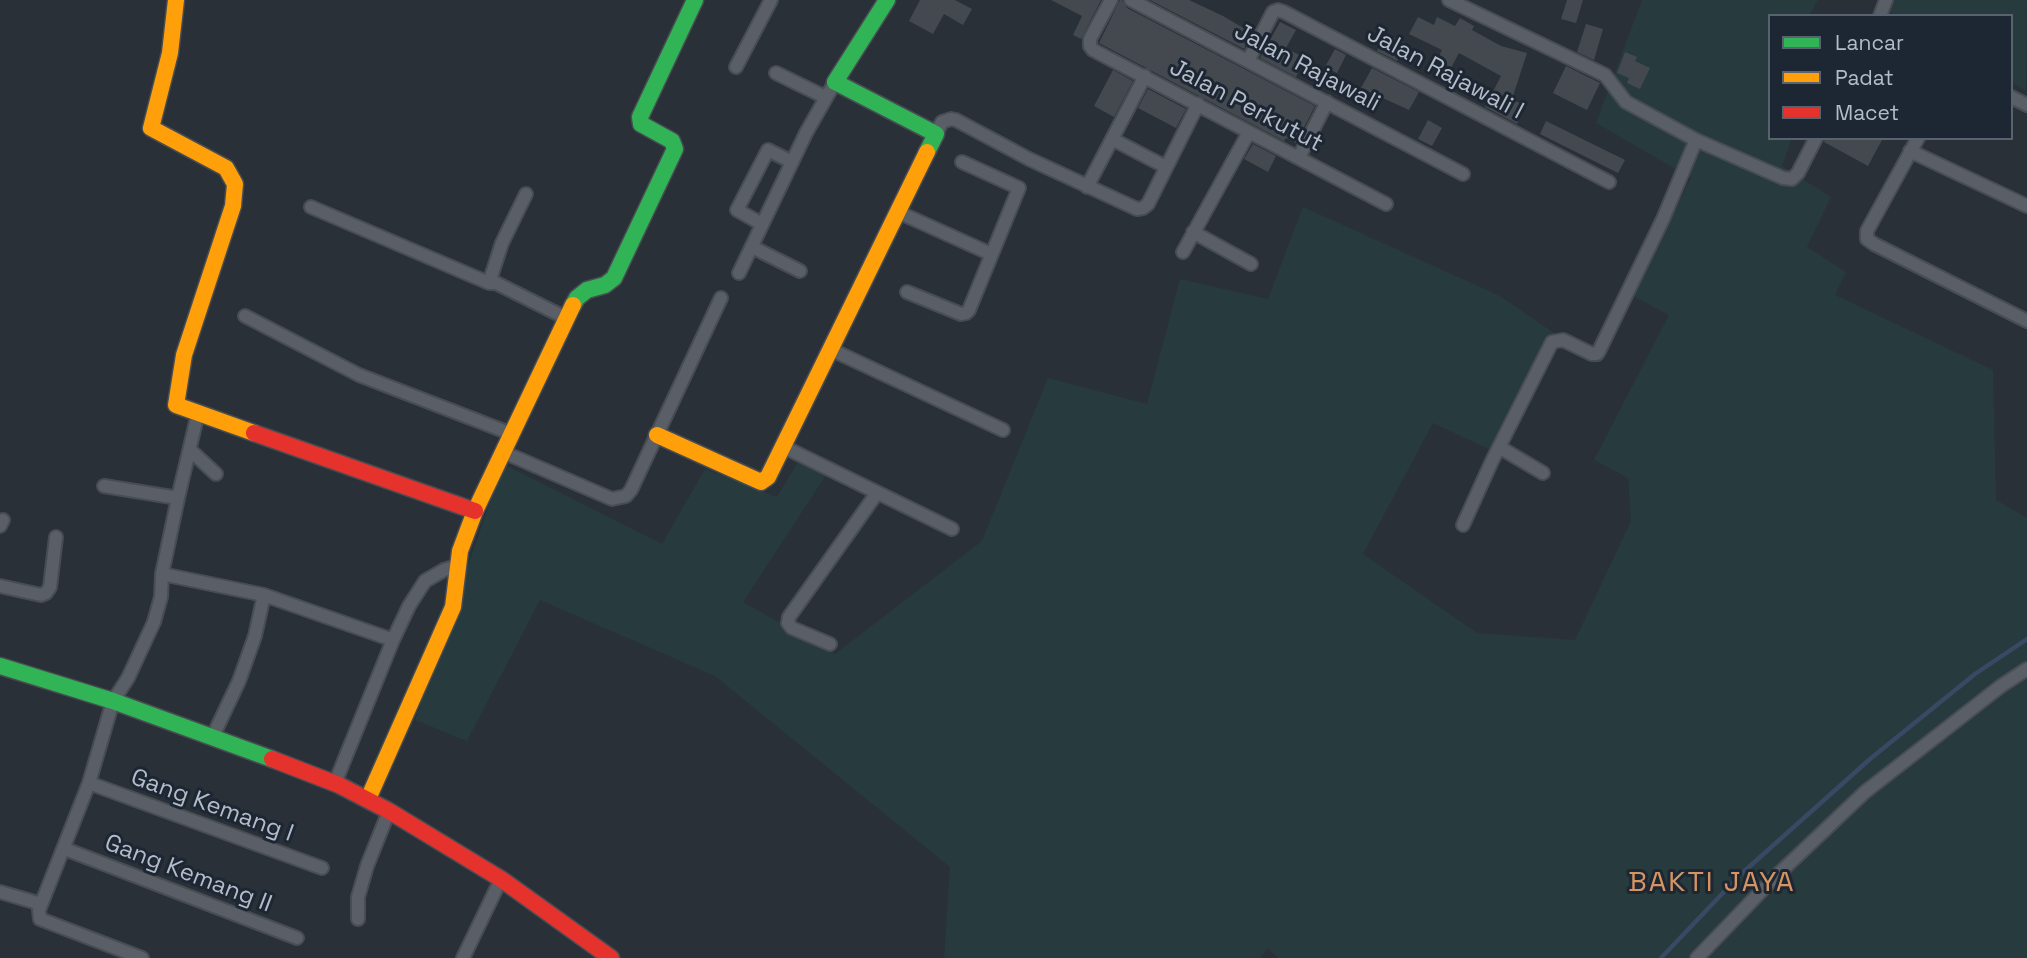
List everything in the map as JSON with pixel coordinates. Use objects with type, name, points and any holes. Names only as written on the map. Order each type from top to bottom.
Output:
[{"type":"street","points":[[176,0],[170,53],[151,128],[226,168],[235,184],[233,206],[184,355],[176,403],[179,407],[475,511]]},
{"type":"street","points":[[368,799],[453,607],[460,551],[475,511],[566,318],[581,293],[606,285],[614,278],[675,149],[672,141],[641,124],[640,117],[695,0]]},
{"type":"street","points":[[739,273],[825,97],[887,0]]},
{"type":"street","name":"Jalan Perkutut","points":[[1111,0],[1090,43],[1093,50],[1386,204]]},
{"type":"street","name":"Jalan Rajawali","points":[[1131,0],[1463,174]]},
{"type":"street","points":[[1449,0],[1605,75],[1626,102],[1696,140],[1783,178],[1792,178],[1798,173],[1815,140]]},
{"type":"street","points":[[737,67],[767,1]]},
{"type":"street","name":"Jalan Rajawali I","points":[[1248,61],[1273,12],[1284,12],[1609,182]]},
{"type":"street","points":[[776,73],[825,97]]},
{"type":"street","points":[[1087,187],[1144,76]]},
{"type":"street","points":[[835,82],[936,134]]},
{"type":"street","points":[[1299,157],[1326,102]]},
{"type":"street","points":[[657,435],[761,482],[768,477],[936,134],[946,119],[956,120],[1028,159],[1137,209],[1148,204],[1198,104]]},
{"type":"street","points":[[1183,252],[1250,132]]},
{"type":"street","points":[[1112,139],[1166,167]]},
{"type":"street","points":[[1464,525],[1499,447],[1552,342],[1563,340],[1592,354],[1599,351],[1663,219],[1696,140]]},
{"type":"street","points":[[1917,140],[1867,230],[1867,239],[2027,321]]},
{"type":"street","points":[[762,224],[737,210],[768,150],[792,162]]},
{"type":"street","points":[[1910,151],[2027,205]]},
{"type":"street","points":[[907,292],[961,314],[966,313],[1019,188],[962,162]]},
{"type":"street","points":[[489,283],[502,243],[526,194]]},
{"type":"street","points":[[311,207],[489,283],[496,283],[566,318]]},
{"type":"street","points":[[898,212],[991,254]]},
{"type":"street","points":[[1193,232],[1251,264]]},
{"type":"street","points":[[752,247],[800,271]]},
{"type":"street","points":[[503,452],[612,499],[620,499],[631,490],[722,298]]},
{"type":"street","points":[[245,316],[359,374],[512,434]]},
{"type":"street","points":[[832,350],[1003,430]]},
{"type":"street","points":[[142,958],[40,919],[41,904],[89,783],[113,701],[128,678],[154,622],[198,413]]},
{"type":"street","points":[[784,447],[951,529]]},
{"type":"street","points":[[1499,447],[1543,472]]},
{"type":"street","points":[[190,450],[216,474]]},
{"type":"street","points":[[104,486],[178,498]]},
{"type":"street","points":[[830,644],[792,628],[788,623],[789,617],[877,494]]},
{"type":"street","points":[[0,586],[41,595],[46,593],[50,587],[56,537]]},
{"type":"street","points":[[334,783],[409,606],[425,581],[457,566]]},
{"type":"street","points":[[162,574],[264,595],[393,640]]},
{"type":"street","points":[[213,736],[239,681],[255,636],[264,595]]},
{"type":"street","points":[[0,666],[213,736],[368,799],[501,879],[611,958]]},
{"type":"street","points":[[1697,958],[1772,880],[1865,792],[2001,686],[2027,670]]},
{"type":"street","name":"Gang Kemang I","points":[[89,783],[322,868]]},
{"type":"street","points":[[358,919],[358,897],[389,811]]},
{"type":"street","name":"Gang Kemang II","points":[[65,849],[297,938]]},
{"type":"street","points":[[463,958],[501,879]]},
{"type":"street","points":[[0,892],[41,904]]},
{"type":"green space","points":[[1642,0],[1818,0],[1810,14],[1768,14],[1768,140],[1791,140],[1782,166],[1831,197],[1807,247],[1846,272],[1835,295],[1993,370],[1996,500],[2027,518],[2027,958],[1278,958],[1268,948],[1260,958],[944,958],[950,867],[715,676],[540,600],[467,741],[415,720],[503,464],[662,544],[705,469],[777,497],[798,462],[826,475],[743,602],[835,654],[982,541],[1048,378],[1147,404],[1180,279],[1268,299],[1303,207],[1500,296],[1557,335],[1497,453],[1433,423],[1363,554],[1477,633],[1575,640],[1631,521],[1628,478],[1594,460],[1669,315],[1631,295],[1691,178],[1596,123]]},
{"type":"green space","points":[[1893,0],[2027,0],[2026,91],[2013,83],[2013,14],[1889,12]]},
{"type":"building","points":[[920,0],[955,0],[972,9],[963,25],[944,14],[933,34],[909,21]]},
{"type":"building","points":[[1051,0],[1101,0],[1081,39],[1073,35],[1082,16]]},
{"type":"building","points":[[1120,0],[1127,8],[1315,106],[1296,143],[1286,138],[1284,141],[1099,43]]},
{"type":"building","points":[[1150,0],[1189,0],[1252,33],[1244,49]]},
{"type":"building","points":[[1567,0],[1583,0],[1576,23],[1561,19]]},
{"type":"building","points":[[1418,17],[1434,25],[1437,17],[1455,26],[1460,18],[1474,26],[1472,30],[1501,46],[1527,53],[1512,99],[1526,106],[1517,124],[1485,107],[1501,76],[1459,53],[1451,68],[1437,60],[1442,50],[1409,34]]},
{"type":"building","points":[[1280,22],[1296,30],[1286,48],[1305,58],[1296,77],[1260,58]]},
{"type":"building","points":[[1586,24],[1603,29],[1594,60],[1577,52]]},
{"type":"building","points":[[1386,34],[1406,43],[1397,61],[1377,51]]},
{"type":"building","points":[[1335,49],[1346,55],[1337,73],[1325,67]]},
{"type":"building","points":[[1625,52],[1637,57],[1635,61],[1650,68],[1640,89],[1627,83],[1629,78],[1617,73]]},
{"type":"building","points":[[1566,66],[1600,83],[1587,110],[1553,93]]},
{"type":"building","points":[[1372,68],[1419,92],[1409,110],[1361,88]]},
{"type":"building","points":[[1113,70],[1133,81],[1114,117],[1094,106]]},
{"type":"building","points":[[1148,89],[1186,109],[1176,128],[1138,108]]},
{"type":"building","points":[[1428,120],[1442,128],[1432,146],[1418,139]]},
{"type":"building","points":[[1546,121],[1625,160],[1618,173],[1540,134]]},
{"type":"building","points":[[1824,140],[1882,140],[1868,166]]},
{"type":"building","points":[[1253,144],[1276,156],[1268,172],[1244,159]]},
{"type":"waterway","points":[[1661,958],[1740,875],[1870,759],[1975,674],[2027,639]]},
{"type":"traffic: fast","points":[[573,305],[587,290],[605,285],[614,278],[675,149],[672,141],[641,124],[640,117],[695,0]]},
{"type":"traffic: fast","points":[[887,0],[835,82],[936,134],[927,152]]},
{"type":"traffic: fast","points":[[0,666],[113,701],[272,759]]},
{"type":"traffic: slow","points":[[176,0],[170,53],[151,128],[226,168],[235,184],[233,206],[184,355],[176,405],[254,433]]},
{"type":"traffic: slow","points":[[657,435],[761,482],[768,477],[927,152]]},
{"type":"traffic: slow","points":[[368,799],[453,607],[460,551],[475,511],[573,305]]},
{"type":"traffic: jam","points":[[254,433],[475,511]]},
{"type":"traffic: jam","points":[[272,759],[339,785],[389,811],[501,879],[611,958]]},
{"type":"district","name":"BAKTI JAYA","points":[[1712,883]]}]
